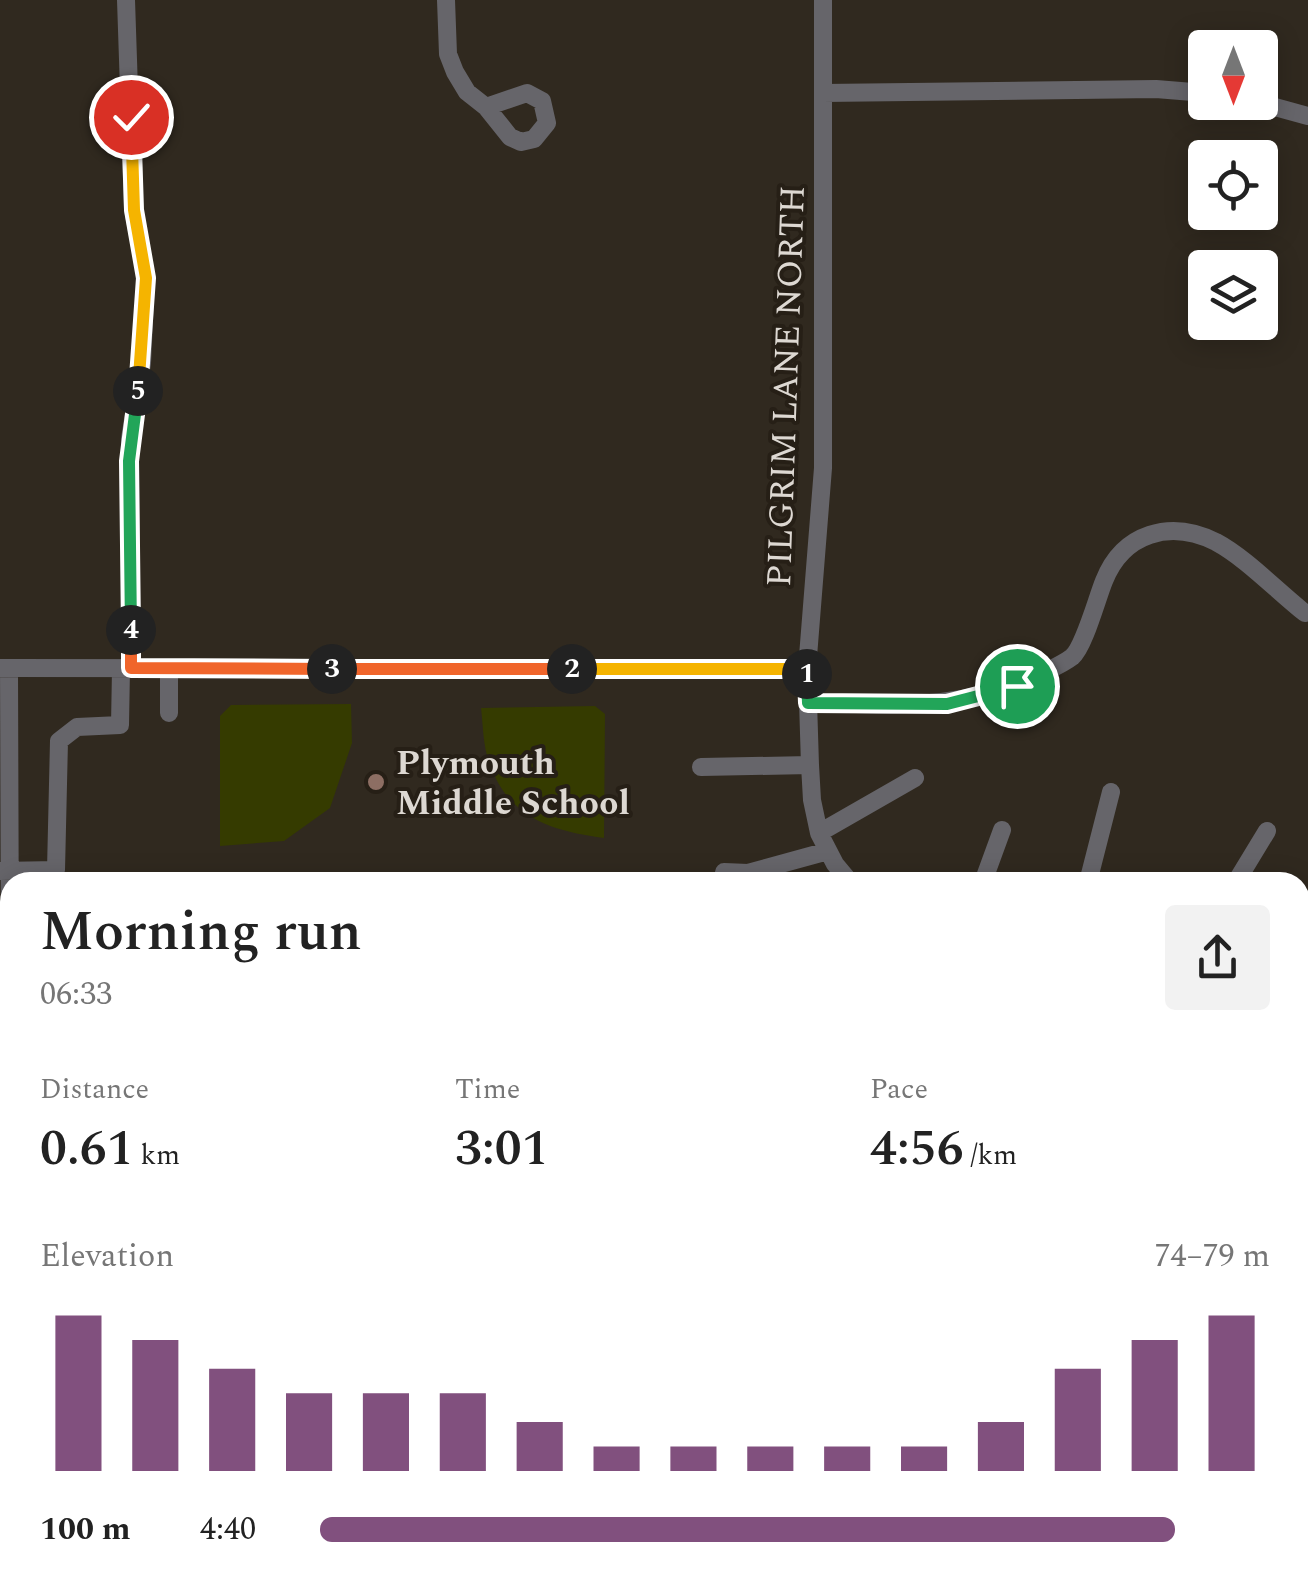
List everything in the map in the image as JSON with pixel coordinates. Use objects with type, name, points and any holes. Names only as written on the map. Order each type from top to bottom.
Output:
[{"type":"street","points":[[126,0],[134,210],[146,278],[142,362],[130,439],[126,668],[120,726],[77,726],[60,741],[56,870],[5,871],[4,668],[126,668],[169,668],[807,669]]},
{"type":"street","points":[[446,0],[448,54],[467,92],[486,107]]},
{"type":"street","name":"PILGRIM LANE NORTH","points":[[823,0],[822,468],[807,669],[812,800],[819,833],[840,872]]},
{"type":"street","points":[[824,92],[1188,92]]},
{"type":"street","points":[[1278,108],[1308,116]]},
{"type":"street","points":[[808,703],[947,704],[1017,686],[1075,655],[1111,564],[1130,543],[1147,533],[1191,533],[1215,542],[1305,613]]},
{"type":"street","points":[[169,668],[170,713]]},
{"type":"street","points":[[701,767],[810,765]]},
{"type":"street","points":[[819,833],[915,778]]},
{"type":"street","points":[[1091,872],[1111,792]]},
{"type":"street","points":[[987,872],[1002,830]]},
{"type":"street","points":[[1242,872],[1267,831]]},
{"type":"street","points":[[751,872],[828,850]]},
{"type":"green space","points":[[351,704],[352,743],[330,808],[284,841],[220,846],[220,716],[231,705]]},
{"type":"green space","points":[[595,706],[605,714],[604,838],[549,826],[508,797],[487,756],[481,708]]},
{"type":"place","name":"Plymouth Middle School","points":[[376,782]]},
{"type":"route","points":[[131,117],[134,210],[146,278],[142,362],[129,461],[131,668],[807,669],[808,703],[947,704],[1017,686]]}]
